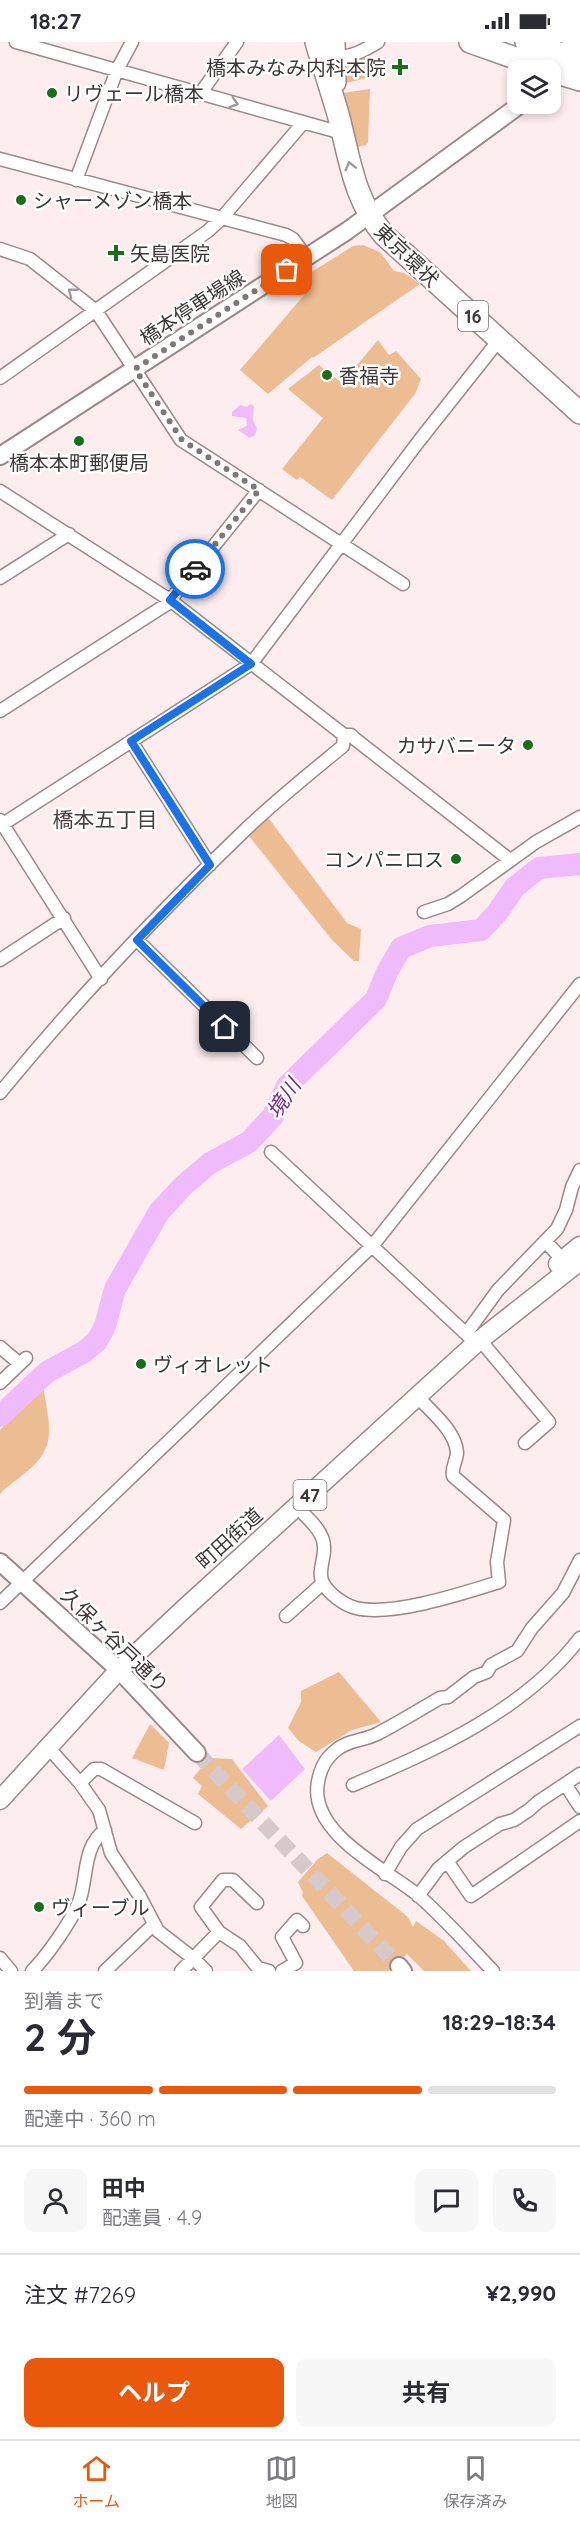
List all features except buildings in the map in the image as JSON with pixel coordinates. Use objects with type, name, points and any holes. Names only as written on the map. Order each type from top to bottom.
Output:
[{"type":"highway","name":"16","points":[[316,42],[356,188],[369,216]]},
{"type":"highway","points":[[470,42],[509,60]]},
{"type":"highway","points":[[526,42],[578,53]]},
{"type":"highway","name":"16","points":[[335,49],[340,123]]},
{"type":"highway","points":[[561,67],[578,53]]},
{"type":"highway","points":[[561,76],[580,80]]},
{"type":"highway","name":"東京環状","points":[[369,216],[384,235],[580,413]]},
{"type":"main road","name":"橋本停車場線","points":[[0,456],[307,258],[369,216],[507,114]]},
{"type":"main road","name":"町田街道","points":[[0,1800],[119,1670],[418,1397],[474,1339],[502,1321],[571,1261],[580,1246]]},
{"type":"main road","name":"久保ヶ谷戸通り","points":[[0,1562],[119,1670],[197,1753]]},
{"type":"street","points":[[16,42],[303,123],[340,123]]},
{"type":"street","points":[[76,180],[117,70],[132,42]]},
{"type":"street","points":[[200,94],[237,42]]},
{"type":"street","points":[[335,49],[347,57],[378,42]]},
{"type":"street","points":[[0,378],[221,219],[303,123]]},
{"type":"street","points":[[0,159],[286,235],[307,258]]},
{"type":"street","points":[[0,249],[30,259],[96,311],[182,440],[403,585]]},
{"type":"street","points":[[101,979],[64,918],[1,824],[251,664],[419,441],[499,340]]},
{"type":"street","points":[[0,711],[170,600],[259,490]]},
{"type":"street","points":[[0,492],[170,600],[344,735],[351,735],[510,860]]},
{"type":"street","points":[[0,579],[69,534]]},
{"type":"street","points":[[0,1093],[41,1043],[137,940],[248,827],[343,746],[344,735]]},
{"type":"street","points":[[131,741],[210,865]]},
{"type":"street","points":[[424,912],[448,904],[510,860],[580,817]]},
{"type":"street","points":[[0,960],[64,918]]},
{"type":"street","points":[[137,940],[257,1058]]},
{"type":"street","points":[[0,1603],[373,1245],[580,984]]},
{"type":"street","points":[[271,1152],[474,1339],[549,1422],[534,1440]]},
{"type":"street","points":[[474,1339],[498,1290],[557,1228],[580,1170]]},
{"type":"street","points":[[546,1241],[571,1261]]},
{"type":"street","points":[[0,1347],[23,1360],[0,1383]]},
{"type":"street","points":[[297,1507],[322,1537],[325,1546],[321,1575],[323,1583],[341,1601],[355,1608],[376,1609],[406,1606],[451,1597],[499,1582],[497,1562],[504,1520],[453,1476],[452,1470],[457,1458],[455,1442],[448,1430],[418,1397]]},
{"type":"street","points":[[493,1971],[418,1896],[385,1874],[336,1832],[324,1815],[317,1787],[320,1772],[326,1762],[342,1746],[374,1735],[440,1698],[448,1697],[474,1677],[487,1671],[491,1665],[517,1651],[524,1644],[532,1628],[563,1593],[580,1560]]},
{"type":"street","points":[[286,1616],[323,1583]]},
{"type":"street","points":[[353,1785],[442,1745],[490,1716],[552,1670],[580,1638]]},
{"type":"street","points":[[385,1874],[401,1847],[417,1829],[580,1726]]},
{"type":"street","points":[[47,1746],[80,1783],[99,1810],[111,1853],[139,1895],[154,1924],[166,1938],[206,1971]]},
{"type":"street","points":[[80,1783],[94,1769],[101,1769],[195,1823]]},
{"type":"street","points":[[418,1896],[447,1861],[500,1824],[514,1820],[530,1810],[538,1802],[580,1774]]},
{"type":"street","points":[[565,1784],[580,1807]]},
{"type":"street","points":[[447,1861],[471,1896],[580,1821]]},
{"type":"street","points":[[34,1970],[77,1906],[92,1844],[96,1837],[105,1830]]},
{"type":"street","points":[[256,1903],[233,1880],[223,1880],[201,1906],[219,1932],[240,1946],[258,1968],[269,1971]]},
{"type":"street","points":[[282,1971],[296,1963],[282,1937],[297,1920],[303,1926]]},
{"type":"street","points":[[105,1971],[154,1924]]},
{"type":"street","points":[[181,1971],[219,1932]]},
{"type":"street","points":[[0,1958],[11,1971]]},
{"type":"shaded area","points":[[367,55],[369,73],[367,78],[342,84],[344,63]]},
{"type":"shaded area","points":[[370,89],[368,143],[353,148],[343,93]]},
{"type":"shaded area","points":[[363,245],[380,252],[394,271],[404,273],[420,284],[312,357],[268,394],[240,370],[311,287],[302,278],[353,246]]},
{"type":"shaded area","points":[[378,340],[389,355],[396,351],[421,379],[415,394],[332,500],[300,477],[297,480],[282,469],[323,418],[288,389],[319,365],[342,383]]},
{"type":"shaded area","points":[[250,404],[254,406],[253,420],[257,428],[255,435],[250,438],[238,430],[247,426],[246,418],[232,416],[232,412],[240,405],[247,407]]},
{"type":"shaded area","points":[[267,816],[347,923],[361,929],[359,961],[354,961],[332,940],[249,836],[250,831]]},
{"type":"shaded area","points":[[43,1384],[49,1422],[47,1443],[36,1463],[0,1494],[0,1430]]},
{"type":"shaded area","points":[[339,1672],[381,1722],[352,1730],[316,1752],[299,1741],[288,1728],[301,1702],[301,1691]]},
{"type":"shaded area","points":[[150,1724],[169,1743],[164,1770],[132,1758]]},
{"type":"shaded area","points":[[279,1735],[305,1769],[271,1801],[242,1769]]},
{"type":"shaded area","points":[[209,1758],[232,1759],[268,1806],[241,1829],[198,1794],[202,1786],[193,1778]]},
{"type":"shaded area","points":[[327,1853],[408,1917],[413,1927],[416,1921],[444,1941],[471,1971],[424,1971],[407,1954],[388,1971],[354,1971],[302,1896],[303,1892],[298,1882],[318,1859]]},
{"type":"waterway","name":"境川","points":[[0,1416],[47,1372],[84,1352],[97,1341],[105,1326],[115,1289],[159,1212],[183,1186],[210,1163],[249,1142],[273,1116],[287,1086],[376,999],[387,972],[401,948],[430,936],[481,930],[497,913],[515,887],[539,868],[580,864]]},
{"type":"tunnel","points":[[197,1753],[399,1966]]},
{"type":"way so far","points":[[195,569],[259,490],[182,440],[135,369],[287,270]]},
{"type":"place","name":"橋本みなみ内科本院","points":[[400,67]]},
{"type":"place","name":"リヴェール橋本","points":[[52,93]]},
{"type":"place","name":"シャーメゾン橋本","points":[[21,200]]},
{"type":"place","name":"矢島医院","points":[[116,253]]},
{"type":"place","name":"香福寺","points":[[327,375]]},
{"type":"place","name":"橋本本町郵便局","points":[[79,441]]},
{"type":"place","name":"カサバニータ","points":[[528,745]]},
{"type":"place","name":"コンパニロス","points":[[456,859]]},
{"type":"place","name":"ヴィオレット","points":[[141,1364]]},
{"type":"place","name":"ヴィーブル","points":[[39,1907]]},
{"type":"district","name":"橋本五丁目","points":[[105,819]]},
{"type":"route","points":[[195,569],[170,600],[251,664],[131,741],[210,865],[137,940],[225,1027]]}]
